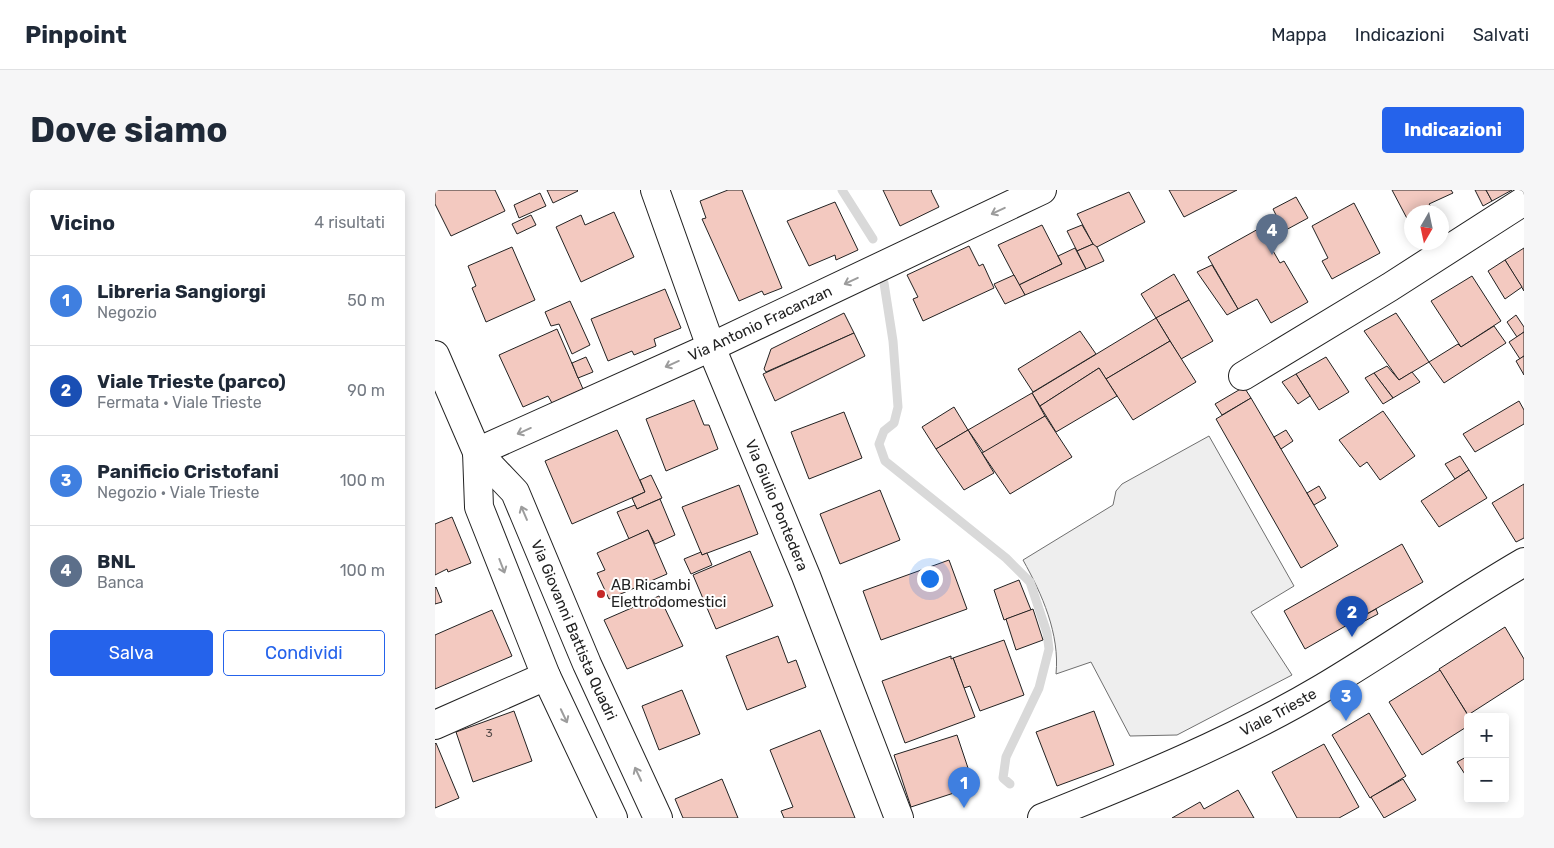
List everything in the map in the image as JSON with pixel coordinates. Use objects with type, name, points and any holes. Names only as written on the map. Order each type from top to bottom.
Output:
[{"type":"street","name":"Via Giulio Pontedera","points":[[655,190],[711,348],[806,576],[899,818]]},
{"type":"street","name":"Via Antonio Fracanzan","points":[[477,452],[711,348],[1042,190]]},
{"type":"street","points":[[1243,376],[1390,287],[1524,201]]},
{"type":"street","name":"Via Giovanni Battista Quadri","points":[[435,355],[477,452],[515,492],[587,664],[658,818]]},
{"type":"street","name":"Via Giovanni Battista Quadri","points":[[477,452],[479,506],[546,676],[613,818]]},
{"type":"street","name":"Viale Trieste","points":[[1042,818],[1149,775],[1254,725],[1321,689],[1524,562]]},
{"type":"street","points":[[435,725],[546,676]]},
{"type":"shaded area","points":[[1209,436],[1294,586],[1251,612],[1292,675],[1177,735],[1130,736],[1091,662],[1056,674],[1055,644],[1048,615],[1043,600],[1023,560],[1113,505],[1116,491],[1122,484]]},
{"type":"building","points":[[435,190],[495,190],[505,211],[451,236],[435,204]]},
{"type":"building","points":[[547,190],[577,190],[578,191],[553,203]]},
{"type":"building","points":[[728,190],[742,190],[782,288],[764,295],[762,291],[739,301],[702,219],[706,218],[700,201]]},
{"type":"building","points":[[883,190],[932,190],[939,207],[900,226]]},
{"type":"building","points":[[1169,190],[1237,190],[1184,217]]},
{"type":"building","points":[[1392,190],[1451,190],[1453,193],[1430,205],[1404,205],[1404,213]]},
{"type":"building","points":[[1475,190],[1486,190],[1492,201],[1483,206]]},
{"type":"building","points":[[1486,190],[1512,190],[1492,201]]},
{"type":"building","points":[[1129,192],[1145,222],[1095,248],[1077,214]]},
{"type":"building","points":[[540,193],[546,206],[519,218],[514,205]]},
{"type":"building","points":[[1296,197],[1308,218],[1284,231],[1273,209]]},
{"type":"building","points":[[835,202],[858,250],[836,260],[835,255],[809,266],[787,221]]},
{"type":"building","points":[[1354,203],[1380,253],[1332,279],[1322,261],[1328,258],[1312,226]]},
{"type":"building","points":[[614,212],[634,257],[581,282],[556,227],[581,215],[585,225]]},
{"type":"building","points":[[531,215],[536,225],[517,234],[512,224]]},
{"type":"building","points":[[1042,225],[1062,264],[1019,285],[998,245]]},
{"type":"building","points":[[1082,225],[1093,244],[1077,251],[1067,231]]},
{"type":"building","points":[[1260,228],[1280,263],[1284,261],[1308,302],[1271,323],[1257,299],[1238,309],[1208,257]]},
{"type":"building","points":[[1093,244],[1097,247],[1104,261],[1086,269],[1077,251]]},
{"type":"building","points":[[969,246],[979,266],[983,264],[994,288],[923,321],[913,299],[918,297],[907,275]]},
{"type":"building","points":[[512,247],[535,300],[486,322],[472,288],[476,286],[468,266]]},
{"type":"building","points":[[1075,248],[1086,269],[1025,295],[1019,285],[1062,264],[1058,256]]},
{"type":"building","points":[[1524,248],[1524,291],[1505,260]]},
{"type":"building","points":[[1505,260],[1522,287],[1505,299],[1488,271]]},
{"type":"building","points":[[1212,265],[1238,309],[1227,315],[1197,272]]},
{"type":"building","points":[[1174,274],[1189,300],[1156,318],[1141,294]]},
{"type":"building","points":[[1014,275],[1025,295],[1005,304],[994,284]]},
{"type":"building","points":[[1472,276],[1501,321],[1461,347],[1431,301]]},
{"type":"building","points":[[665,289],[681,328],[654,339],[656,346],[634,355],[632,351],[608,361],[591,319]]},
{"type":"building","points":[[1189,300],[1213,341],[1181,359],[1156,318]]},
{"type":"building","points":[[570,301],[590,345],[572,354],[559,324],[551,326],[545,312]]},
{"type":"building","points":[[844,313],[854,333],[766,372],[764,369],[771,349]]},
{"type":"building","points":[[1396,313],[1429,362],[1399,380],[1364,331]]},
{"type":"building","points":[[1516,315],[1524,327],[1524,332],[1517,337],[1507,322]]},
{"type":"building","points":[[1156,318],[1170,341],[1106,379],[1099,368],[1040,406],[1032,393]]},
{"type":"building","points":[[1494,326],[1506,343],[1444,383],[1429,362],[1458,344],[1461,347]]},
{"type":"building","points":[[557,329],[583,389],[552,403],[548,396],[523,407],[499,355]]},
{"type":"building","points":[[1080,331],[1096,354],[1033,392],[1018,369]]},
{"type":"building","points":[[1524,332],[1524,356],[1520,359],[1509,342]]},
{"type":"building","points":[[854,333],[865,356],[775,401],[763,374]]},
{"type":"building","points":[[1170,341],[1196,382],[1133,420],[1106,379]]},
{"type":"building","points":[[1524,356],[1524,375],[1516,361]]},
{"type":"building","points":[[586,357],[593,372],[578,378],[572,363]]},
{"type":"building","points":[[1326,357],[1349,392],[1319,410],[1296,374]]},
{"type":"building","points":[[1387,366],[1399,380],[1412,372],[1420,382],[1393,398],[1374,373]]},
{"type":"building","points":[[1099,368],[1117,396],[1056,432],[1040,406]]},
{"type":"building","points":[[1374,373],[1393,398],[1383,404],[1365,378]]},
{"type":"building","points":[[1296,374],[1310,396],[1298,404],[1282,382]]},
{"type":"building","points":[[1244,387],[1251,398],[1222,415],[1215,404]]},
{"type":"building","points":[[1032,393],[1045,416],[984,453],[968,430]]},
{"type":"building","points":[[1251,398],[1338,546],[1301,568],[1216,419]]},
{"type":"building","points":[[694,400],[704,425],[709,425],[718,449],[666,471],[646,419]]},
{"type":"building","points":[[1519,401],[1524,410],[1524,424],[1475,452],[1463,434]]},
{"type":"building","points":[[954,407],[968,430],[936,449],[922,427]]},
{"type":"building","points":[[1383,411],[1415,456],[1380,480],[1367,462],[1360,467],[1339,440]]},
{"type":"building","points":[[844,412],[862,458],[809,479],[791,432]]},
{"type":"building","points":[[1045,416],[1072,457],[1010,494],[982,453]]},
{"type":"building","points":[[617,430],[645,492],[572,524],[545,461]]},
{"type":"building","points":[[968,430],[994,473],[964,490],[936,449]]},
{"type":"building","points":[[1286,430],[1293,441],[1281,449],[1274,437]]},
{"type":"building","points":[[1460,456],[1469,470],[1455,479],[1445,464]]},
{"type":"building","points":[[1469,470],[1487,498],[1439,527],[1421,501]]},
{"type":"building","points":[[651,475],[662,498],[637,509],[632,498],[645,492],[640,480]]},
{"type":"building","points":[[1524,484],[1524,538],[1516,542],[1492,503]]},
{"type":"building","points":[[739,485],[758,534],[702,555],[682,507]]},
{"type":"building","points":[[1319,486],[1326,498],[1314,505],[1307,493]]},
{"type":"building","points":[[880,490],[900,540],[840,564],[820,514]]},
{"type":"building","points":[[660,499],[675,535],[655,544],[648,530],[629,539],[617,512],[635,505],[637,509]]},
{"type":"building","points":[[452,517],[471,563],[448,572],[447,569],[435,575],[435,524]]},
{"type":"building","points":[[648,530],[667,574],[609,599],[597,573],[605,570],[597,553]]},
{"type":"building","points":[[1402,544],[1423,582],[1305,649],[1284,611]]},
{"type":"building","points":[[750,551],[773,606],[716,629],[693,575]]},
{"type":"building","points":[[701,552],[702,555],[707,553],[712,565],[691,574],[684,559]]},
{"type":"building","points":[[949,560],[967,609],[881,640],[863,591]]},
{"type":"building","points":[[1019,580],[1031,610],[1004,620],[994,590]]},
{"type":"building","points":[[435,588],[442,602],[435,604]]},
{"type":"building","points":[[659,596],[683,646],[627,669],[604,620]]},
{"type":"building","points":[[1033,609],[1043,640],[1016,650],[1006,619]]},
{"type":"building","points":[[1376,609],[1378,614],[1355,626],[1353,622]]},
{"type":"building","points":[[492,610],[512,656],[435,689],[435,635]]},
{"type":"building","points":[[1505,627],[1524,659],[1524,679],[1471,713],[1467,713],[1439,669]]},
{"type":"building","points":[[778,636],[788,663],[796,660],[806,687],[747,710],[726,656]]},
{"type":"building","points":[[1004,640],[1024,695],[980,711],[970,686],[964,688],[953,658]]},
{"type":"building","points":[[951,656],[975,717],[905,743],[882,681]]},
{"type":"building","points":[[1440,670],[1467,713],[1464,713],[1464,729],[1422,755],[1389,702]]},
{"type":"building","points":[[682,690],[700,734],[659,750],[642,706]]},
{"type":"building","points":[[514,711],[532,761],[473,782],[456,732]]},
{"type":"building","points":[[1094,711],[1114,765],[1057,786],[1036,732]]},
{"type":"building","points":[[1369,713],[1406,776],[1370,798],[1332,735]]},
{"type":"building","points":[[820,730],[855,818],[784,818],[781,811],[793,807],[770,750]]},
{"type":"building","points":[[957,735],[968,768],[957,771],[963,790],[911,807],[894,755]]},
{"type":"building","points":[[435,744],[459,798],[435,808]]},
{"type":"building","points":[[1324,744],[1359,807],[1339,818],[1297,818],[1272,772]]},
{"type":"building","points":[[1464,758],[1464,773],[1457,762]]},
{"type":"building","points":[[722,779],[738,818],[683,818],[675,799]]},
{"type":"building","points":[[1403,779],[1416,800],[1384,818],[1371,797]]},
{"type":"building","points":[[1238,790],[1254,818],[1172,818],[1200,802],[1204,809]]},
{"type":"waterway","points":[[842,190],[873,239]]},
{"type":"waterway","points":[[884,283],[893,341],[898,407],[894,423],[884,431],[879,444],[885,461],[1006,558],[1030,582],[1047,633],[1049,649],[1039,688],[1006,757],[1003,778],[1010,784]]},
{"type":"place","name":"BNL","points":[[1272,255]]},
{"type":"place","name":"AB Ricambi Elettrodomestici","points":[[601,594]]},
{"type":"place","name":"Viale Trieste (parco)","points":[[1352,637]]},
{"type":"place","name":"Panificio Cristofani","points":[[1346,721]]},
{"type":"place","name":"Libreria Sangiorgi","points":[[964,808]]}]
